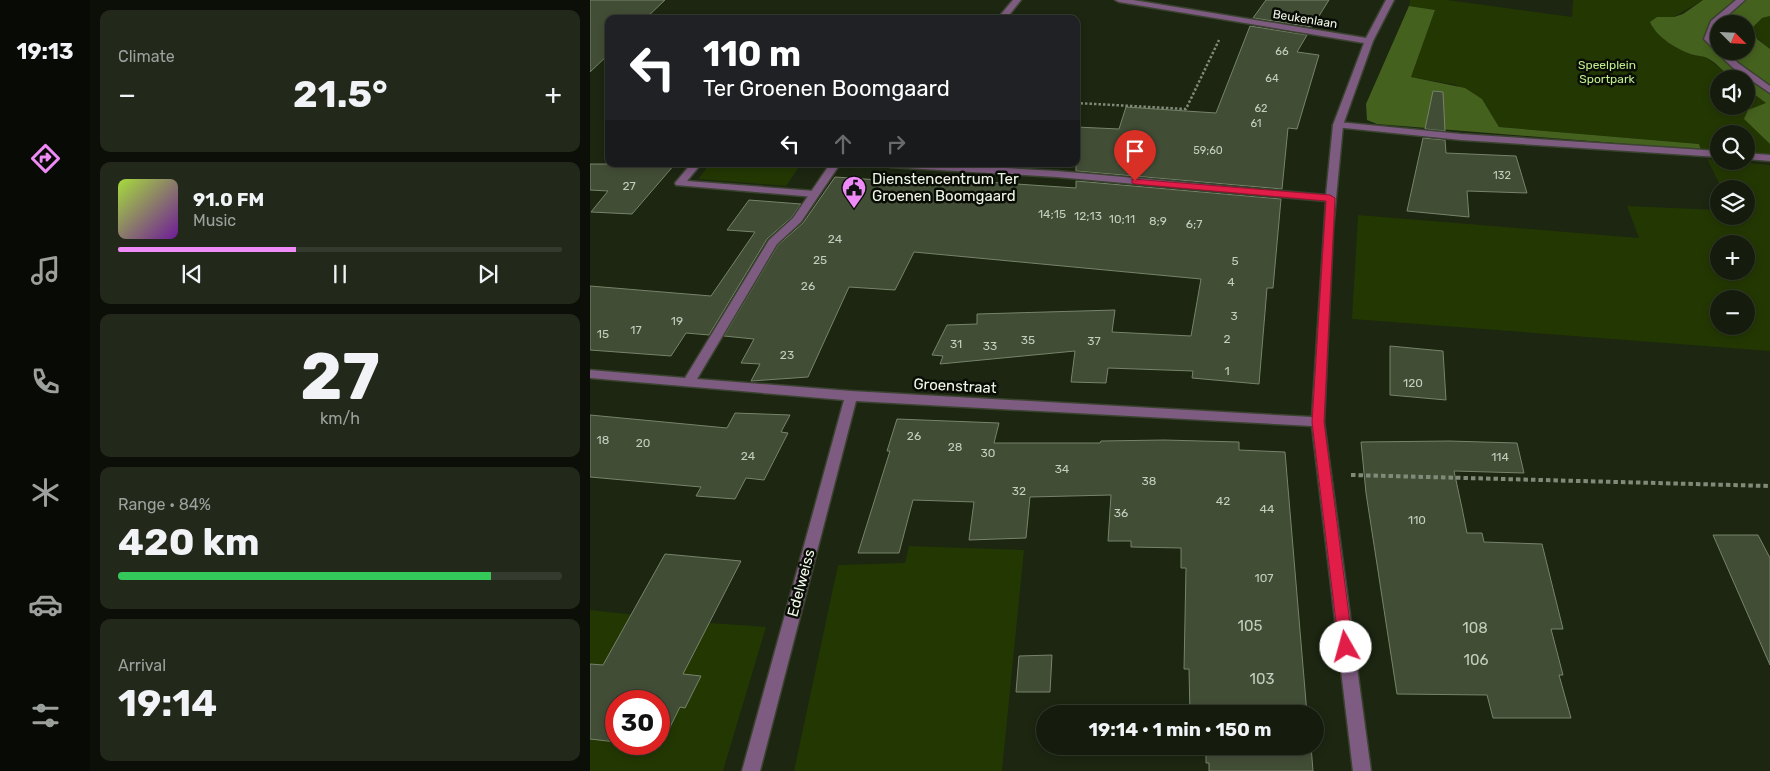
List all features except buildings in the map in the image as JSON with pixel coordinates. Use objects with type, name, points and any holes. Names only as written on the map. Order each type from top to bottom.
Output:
[{"type":"street","points":[[1004,15],[1017,0]]},
{"type":"street","name":"Beukenlaan","points":[[1119,0],[1369,41]]},
{"type":"street","points":[[1362,771],[1318,422],[1330,198],[1338,125],[1369,41],[1390,0]]},
{"type":"street","points":[[1723,15],[1741,0]]},
{"type":"street","points":[[1730,60],[1770,90]]},
{"type":"street","points":[[1338,125],[1461,137],[1710,153]]},
{"type":"street","points":[[1755,157],[1770,158]]},
{"type":"street","points":[[693,167],[680,183],[814,194]]},
{"type":"street","points":[[688,383],[773,242],[797,220],[833,167]]},
{"type":"street","points":[[940,167],[1057,174],[1330,198]]},
{"type":"street","name":"Groenstraat","points":[[590,374],[851,396],[1318,422]]},
{"type":"street","name":"Edelweiss","points":[[751,771],[851,396]]},
{"type":"path","points":[[1080,103],[1186,110],[1229,18]]},
{"type":"path","points":[[1324,474],[1770,486]]},
{"type":"green space","name":"Speelplein Sportpark","points":[[1410,0],[1447,0],[1572,17],[1573,0],[1703,0],[1674,17],[1657,17],[1652,27],[1674,46],[1692,55],[1706,57],[1723,70],[1710,70],[1710,115],[1750,115],[1744,119],[1750,125],[1710,125],[1710,150],[1701,150],[1699,144],[1499,127],[1482,99],[1456,85],[1411,77],[1435,10],[1409,6]]},
{"type":"green space","points":[[1703,0],[1770,0],[1770,16],[1762,18],[1755,25],[1755,15],[1710,15],[1710,60],[1675,47],[1657,33],[1650,22],[1657,17],[1674,17],[1683,14]]},
{"type":"green space","points":[[1409,6],[1435,10],[1411,77],[1465,88],[1482,99],[1499,127],[1699,144],[1701,150],[1377,124],[1367,120],[1366,104]]},
{"type":"green space","points":[[1770,16],[1770,49],[1757,38],[1755,32],[1755,25],[1762,18]]},
{"type":"green space","points":[[1755,33],[1757,39],[1770,49],[1770,144],[1755,130],[1755,125],[1750,125],[1744,119],[1746,115],[1755,115],[1755,107],[1766,103],[1755,95],[1755,70],[1723,70],[1711,60],[1755,60]]},
{"type":"green space","name":"Speelplein Sportpark","points":[[1755,95],[1766,103],[1755,111]]},
{"type":"green space","name":"Speelplein Sportpark","points":[[1755,130],[1770,144],[1770,155],[1755,154]]},
{"type":"green space","points":[[1755,164],[1770,165],[1770,351],[1352,319],[1358,215],[1639,238],[1627,206],[1710,210],[1710,225],[1755,225],[1755,180],[1718,180],[1712,170],[1755,170]]},
{"type":"green space","points":[[708,167],[799,167],[786,186],[698,179]]},
{"type":"green space","points":[[909,546],[1024,550],[1002,771],[794,771],[838,565],[905,563]]},
{"type":"green space","points":[[590,610],[766,627],[723,771],[590,771]]},
{"type":"place","name":"Dienstencentrum Ter Groenen Boomgaard","points":[[854,209]]},
{"type":"route","points":[[1135,181],[1330,198],[1318,422],[1346,647]]}]
